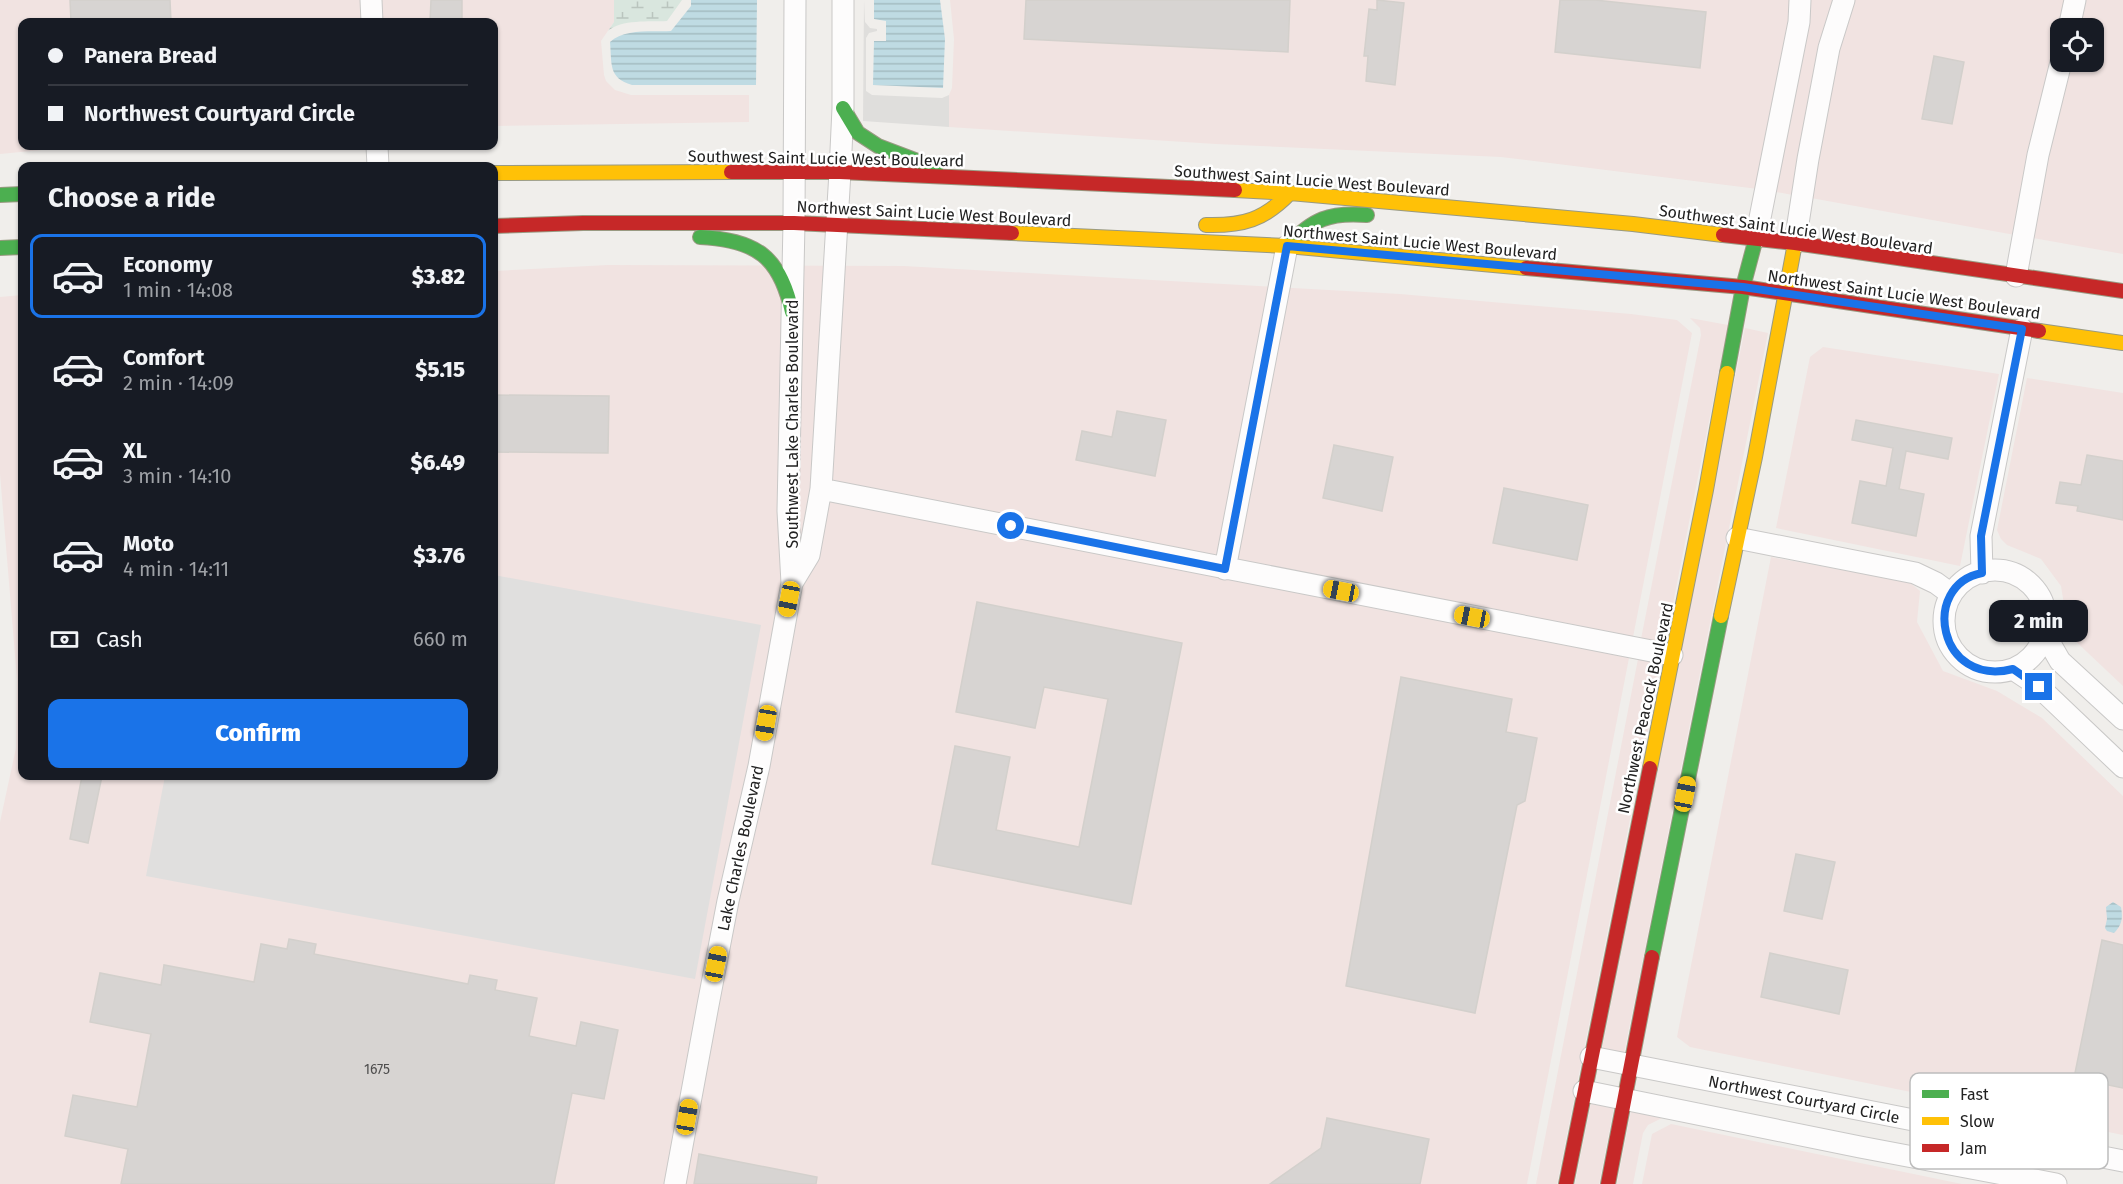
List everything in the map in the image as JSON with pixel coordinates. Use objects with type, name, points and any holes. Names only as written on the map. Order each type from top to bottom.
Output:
[{"type":"main road","points":[[843,108],[858,133],[878,146],[925,162],[954,177]]},
{"type":"main road","name":"Southwest Saint Lucie West Boulevard","points":[[498,173],[840,172],[1290,193],[1633,224],[1756,238],[2123,291]]},
{"type":"main road","points":[[1191,225],[1244,225],[1266,216],[1290,193]]},
{"type":"main road","points":[[0,195],[18,194]]},
{"type":"main road","points":[[937,229],[964,215]]},
{"type":"main road","points":[[1287,246],[1305,226],[1320,219],[1335,215],[1380,216]]},
{"type":"main road","name":"Northwest Saint Lucie West Boulevard","points":[[498,226],[794,222],[1287,246],[1743,287],[2123,343]]},
{"type":"main road","points":[[1550,230],[1597,234],[1633,224]]},
{"type":"main road","points":[[549,225],[600,236],[711,237],[753,249],[773,263],[785,284],[792,312]]},
{"type":"main road","name":"Northwest Peacock Boulevard","points":[[1566,1184],[1706,490],[1743,287],[1756,238]]},
{"type":"main road","points":[[1608,1184],[1755,457],[1795,243]]},
{"type":"main road","points":[[0,248],[18,247]]},
{"type":"street","points":[[371,0],[372,18]]},
{"type":"street","name":"Southwest Lake Charles Boulevard","points":[[792,583],[788,511],[794,222],[795,0]]},
{"type":"street","name":"Southwest Lake Charles Boulevard","points":[[792,583],[809,555],[821,489],[843,108],[843,0]]},
{"type":"street","points":[[1756,238],[1798,22],[1800,0]]},
{"type":"street","points":[[1795,243],[1829,48],[1844,0]]},
{"type":"street","points":[[2071,18],[2075,0]]},
{"type":"street","points":[[2016,276],[2038,155],[2059,72]]},
{"type":"street","points":[[1225,569],[1287,246]]},
{"type":"street","points":[[1982,573],[1981,536],[2022,329]]},
{"type":"street","points":[[821,489],[1672,655]]},
{"type":"street","points":[[1737,538],[1916,573],[1951,594]]},
{"type":"street","points":[[1992,570],[2019,576],[2040,597],[2045,614],[2044,633],[2038,649],[2030,658],[2013,669],[1984,671],[1969,665],[1956,654],[1948,642],[1944,625],[1945,610],[1951,594],[1963,581],[1982,573],[1992,570]]},
{"type":"street","name":"Lake Charles Boulevard","points":[[675,1184],[719,948],[759,766],[792,583]]},
{"type":"street","points":[[2044,633],[2060,661],[2123,719]]},
{"type":"street","points":[[2013,669],[2037,685],[2123,766]]},
{"type":"street","name":"Northwest Courtyard Circle","points":[[1591,1057],[1910,1120]]},
{"type":"street","points":[[1584,1091],[1910,1156]]},
{"type":"street","points":[[1860,1147],[1868,1112]]},
{"type":"street","name":"Northwest Courtyard Circle","points":[[2108,1158],[2123,1161]]},
{"type":"street","points":[[1977,1169],[2056,1184]]},
{"type":"shaded area","points":[[0,0],[614,0],[614,22],[601,41],[604,75],[606,81],[615,90],[631,95],[749,95],[749,122],[498,126],[498,18],[18,18],[18,150],[42,150],[0,154]]},
{"type":"shaded area","points":[[864,0],[865,22],[870,28],[877,29],[869,33],[866,38],[866,91],[872,95],[942,98],[949,95],[949,127],[863,121]]},
{"type":"shaded area","points":[[950,0],[1791,0],[1790,21],[1758,189],[1501,157],[1216,144],[949,127],[949,95],[952,88],[954,39]]},
{"type":"shaded area","points":[[1809,0],[1834,0],[1793,195],[1776,192]]},
{"type":"shaded area","points":[[1854,0],[2065,0],[2061,18],[2050,18],[2050,63],[2029,152],[2015,235],[1811,198],[1838,51]]},
{"type":"shaded area","points":[[2084,0],[2123,0],[2123,254],[2033,238],[2047,157],[2068,72],[2104,72],[2104,18],[2080,18]]},
{"type":"shaded area","points":[[608,265],[904,266],[1400,294],[1677,320],[1692,333],[1527,1184],[0,1184],[0,822],[16,748],[17,679],[0,474],[0,297],[18,295],[18,780],[498,780],[498,271]]},
{"type":"shaded area","points":[[1690,318],[1728,325],[1665,644],[1641,639],[1701,335],[1700,328]]},
{"type":"shaded area","points":[[1745,328],[1768,333],[1624,1053],[1602,1049]]},
{"type":"shaded area","points":[[1823,347],[1999,374],[1960,566],[1776,528],[1810,357]]},
{"type":"shaded area","points":[[2027,378],[2123,393],[2123,686],[2069,635],[2061,586],[2041,559],[2007,545],[1997,530]]},
{"type":"shaded area","points":[[1771,557],[1909,582],[1920,591],[1917,622],[1943,671],[1997,691],[2042,718],[2123,796],[2123,1135],[2108,1132],[2108,1073],[1910,1073],[1910,1092],[1690,1047],[1677,1037]]},
{"type":"shaded area","points":[[498,576],[761,625],[695,979],[146,876],[164,780],[498,780]]},
{"type":"shaded area","points":[[1638,659],[1661,664],[1557,1184],[1536,1184]]},
{"type":"shaded area","points":[[1591,1103],[1614,1107],[1599,1184],[1575,1184]]},
{"type":"shaded area","points":[[1631,1111],[1664,1117],[1648,1125],[1643,1133],[1633,1184],[1617,1184]]},
{"type":"shaded area","points":[[1671,1124],[1962,1184],[1642,1184],[1652,1134]]},
{"type":"green space","points":[[614,0],[682,0],[667,21],[628,23],[608,31],[614,22]]},
{"type":"water","points":[[691,0],[757,0],[756,85],[632,85],[624,82],[615,74],[610,42],[631,33],[671,31],[691,6]]},
{"type":"water","points":[[874,0],[940,0],[945,39],[943,88],[873,85],[874,41],[886,41],[886,21],[874,19]]},
{"type":"water","points":[[2113,902],[2121,907],[2122,915],[2120,924],[2114,933],[2105,928],[2106,907]]},
{"type":"building","points":[[70,0],[170,0],[171,18],[71,18]]},
{"type":"building","points":[[431,0],[462,0],[462,18],[430,18]]},
{"type":"building","points":[[1026,0],[1290,0],[1288,52],[1024,39]]},
{"type":"building","points":[[1377,0],[1404,3],[1395,85],[1366,81],[1368,56],[1364,56],[1369,9],[1377,10]]},
{"type":"building","points":[[1560,0],[1595,0],[1706,12],[1700,68],[1555,52]]},
{"type":"building","points":[[1934,56],[1964,62],[1952,124],[1922,119]]},
{"type":"building","points":[[498,395],[609,396],[608,453],[498,452]]},
{"type":"building","points":[[1117,411],[1166,420],[1155,476],[1076,460],[1082,431],[1112,437]]},
{"type":"building","points":[[1856,420],[1952,438],[1948,459],[1906,451],[1899,489],[1924,494],[1916,536],[1852,523],[1860,481],[1886,486],[1893,448],[1852,440]]},
{"type":"building","points":[[1334,445],[1393,457],[1382,511],[1323,498]]},
{"type":"building","points":[[2087,455],[2123,461],[2123,520],[2077,511],[2078,506],[2056,503],[2060,482],[2081,485]]},
{"type":"building","points":[[1504,488],[1588,505],[1577,560],[1493,543]]},
{"type":"building","points":[[977,602],[1182,643],[1131,904],[932,864],[955,746],[1010,757],[996,830],[1079,847],[1108,699],[1044,687],[1035,728],[956,712]]},
{"type":"building","points":[[1401,677],[1512,699],[1506,732],[1537,738],[1525,801],[1517,805],[1475,1013],[1346,986]]},
{"type":"building","points":[[81,780],[101,780],[88,843],[70,839]]},
{"type":"building","points":[[1796,854],[1835,862],[1822,919],[1784,911]]},
{"type":"building","points":[[289,939],[316,944],[314,954],[468,984],[470,975],[497,980],[495,990],[537,998],[529,1036],[576,1046],[581,1022],[618,1030],[604,1099],[572,1093],[554,1184],[121,1184],[128,1149],[65,1136],[73,1095],[137,1107],[151,1034],[90,1022],[100,973],[161,985],[164,965],[254,982],[261,944],[287,949]]},
{"type":"building","points":[[2102,940],[2123,945],[2123,1088],[2108,1085],[2108,1073],[2075,1073]]},
{"type":"building","points":[[1770,953],[1848,970],[1839,1014],[1761,997]]},
{"type":"building","points":[[1327,1118],[1429,1139],[1420,1184],[1270,1184],[1321,1148]]},
{"type":"building","points":[[699,1154],[817,1177],[816,1184],[694,1184]]},
{"type":"traffic: fast","points":[[843,108],[858,133],[878,146],[936,168]]},
{"type":"traffic: fast","points":[[0,195],[18,194]]},
{"type":"traffic: fast","points":[[1287,246],[1305,229],[1322,219],[1342,215],[1367,215]]},
{"type":"traffic: fast","points":[[700,237],[737,242],[763,255],[781,278],[792,312]]},
{"type":"traffic: fast","points":[[1727,373],[1743,287],[1756,238]]},
{"type":"traffic: fast","points":[[0,248],[18,247]]},
{"type":"traffic: fast","points":[[1652,957],[1721,616]]},
{"type":"traffic: slow","points":[[498,173],[731,172]]},
{"type":"traffic: slow","points":[[1235,190],[1633,224],[1723,235]]},
{"type":"traffic: slow","points":[[1206,225],[1252,220],[1271,210],[1290,193]]},
{"type":"traffic: slow","points":[[1012,233],[1287,246],[1526,268]]},
{"type":"traffic: slow","points":[[1721,616],[1755,457],[1795,243]]},
{"type":"traffic: slow","points":[[2039,331],[2123,343]]},
{"type":"traffic: slow","points":[[1650,768],[1727,373]]},
{"type":"traffic: jam","points":[[731,172],[840,172],[1235,190]]},
{"type":"traffic: jam","points":[[498,226],[583,223],[794,223],[1012,233]]},
{"type":"traffic: jam","points":[[1723,235],[1795,243],[2123,291]]},
{"type":"traffic: jam","points":[[1526,268],[1743,287],[2039,331]]},
{"type":"traffic: jam","points":[[1566,1184],[1650,768]]},
{"type":"traffic: jam","points":[[1608,1184],[1652,957]]},
{"type":"route","points":[[1011,526],[1225,569],[1287,246],[1743,287],[2022,329],[1981,536],[1982,573],[1963,581],[1951,594],[1945,610],[1944,625],[1948,642],[1956,654],[1969,665],[1984,671],[2013,669],[2039,687]]}]
